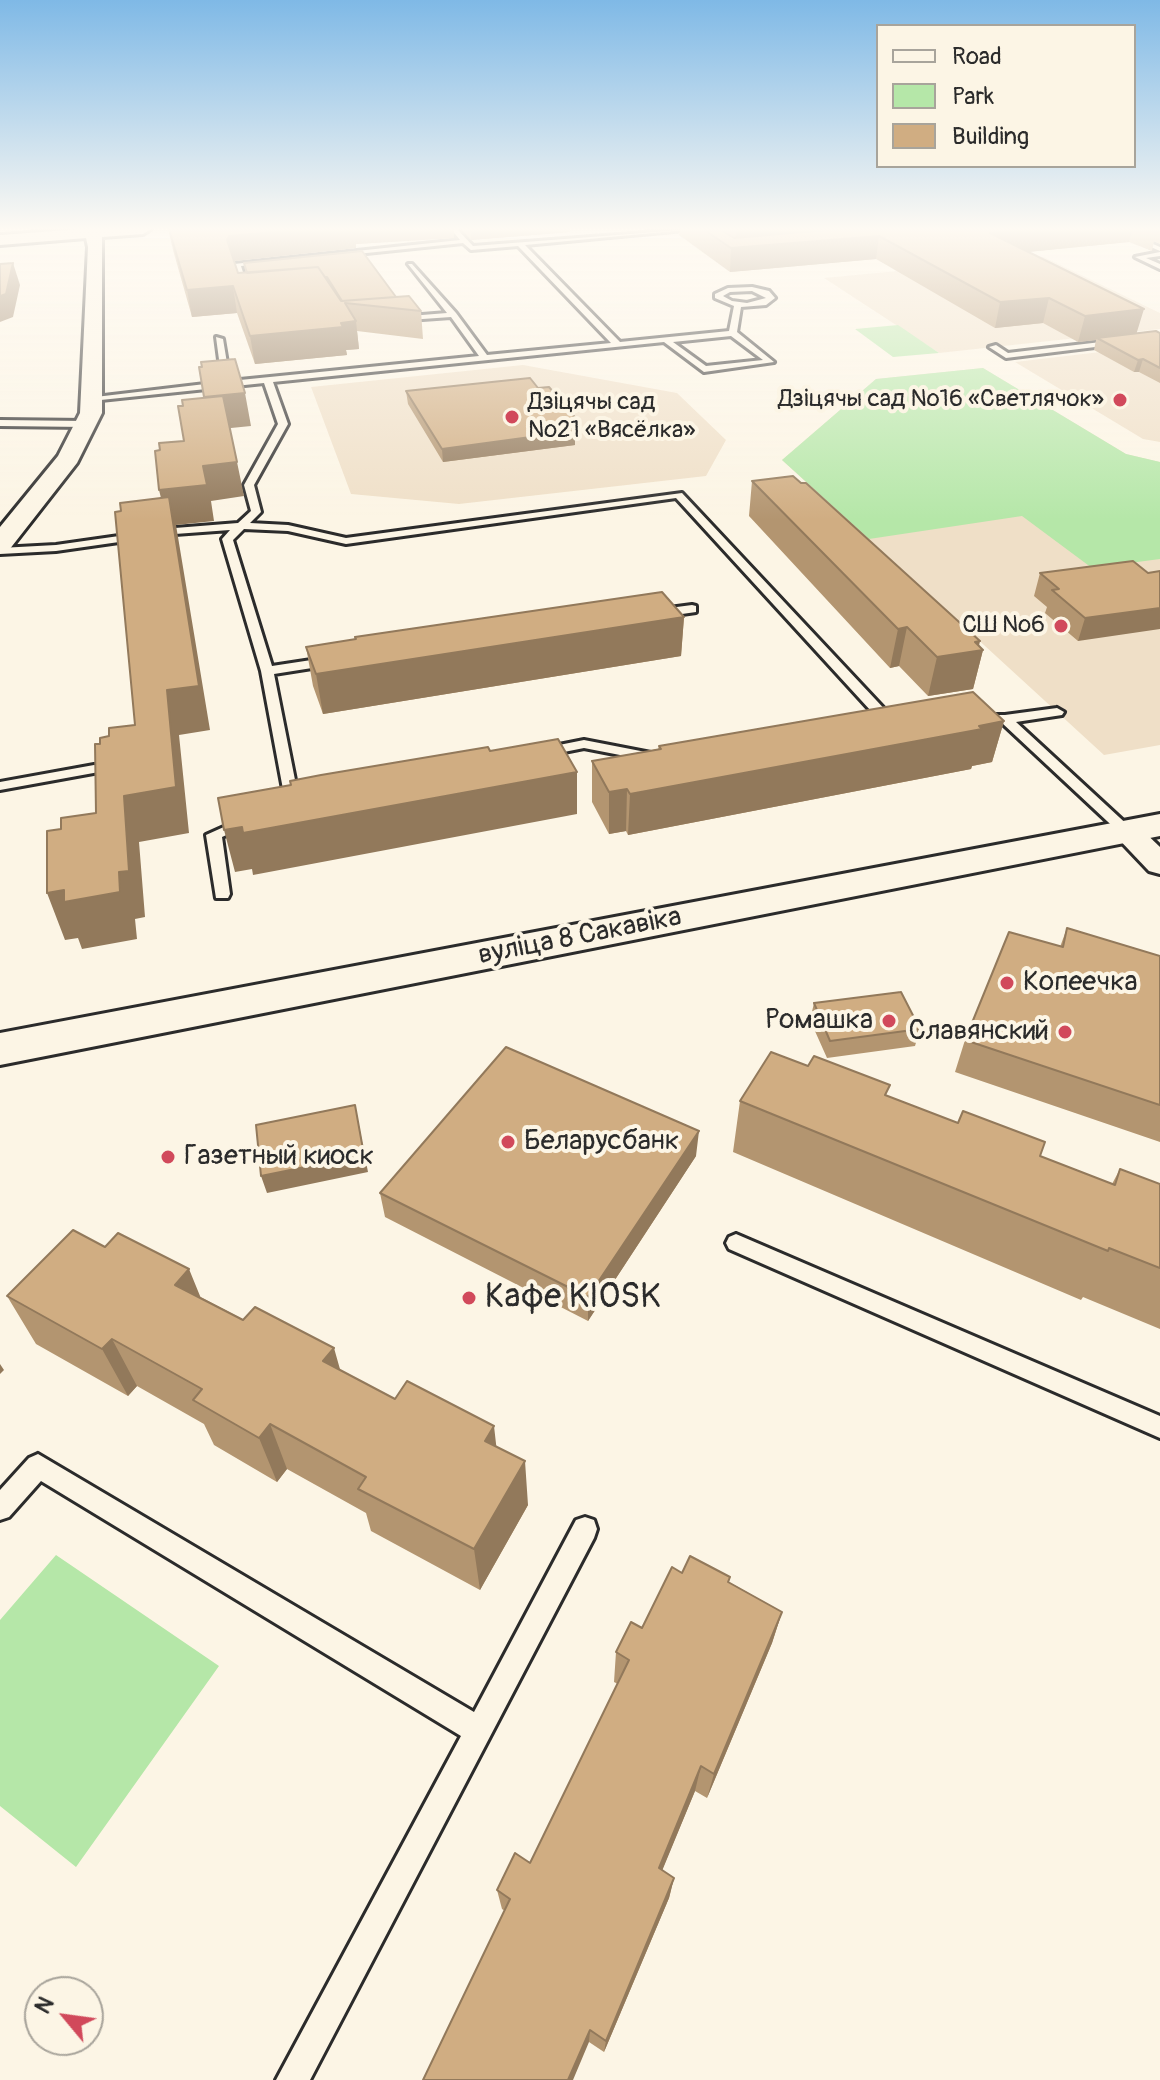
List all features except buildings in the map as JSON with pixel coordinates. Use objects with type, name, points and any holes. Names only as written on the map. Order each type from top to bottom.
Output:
[{"type":"main road","points":[[0,544],[69,458],[91,413],[93,326]]},
{"type":"main road","name":"вуліца 8 Сакавіка","points":[[0,1049],[1144,829]]},
{"type":"street","points":[[1144,829],[1160,864]]},
{"type":"lane","points":[[461,326],[486,360]]},
{"type":"lane","points":[[600,326],[619,346]]},
{"type":"lane","points":[[733,333],[734,326]]},
{"type":"lane","points":[[91,398],[733,333],[770,362],[704,369],[667,341]]},
{"type":"lane","points":[[993,347],[1006,356],[1160,337]]},
{"type":"lane","points":[[219,339],[226,385]]},
{"type":"lane","points":[[339,374],[366,361],[478,350]]},
{"type":"lane","points":[[222,894],[214,835],[286,804],[267,671],[227,539],[256,512],[249,485],[283,424],[268,381]]},
{"type":"lane","points":[[0,423],[86,424]]},
{"type":"lane","points":[[0,551],[56,548],[175,531],[240,526],[288,528],[346,541],[678,495],[887,720]]},
{"type":"lane","points":[[645,616],[692,609]]},
{"type":"lane","points":[[267,671],[346,659]]},
{"type":"lane","points":[[961,720],[1005,719],[1057,712]]},
{"type":"lane","points":[[1005,719],[1144,829]]},
{"type":"lane","points":[[872,722],[917,720]]},
{"type":"lane","points":[[523,756],[584,744],[658,759],[673,756]]},
{"type":"lane","points":[[0,786],[94,769]]},
{"type":"lane","points":[[736,1243],[1160,1427]]},
{"type":"lane","points":[[0,1508],[38,1466],[479,1731]]},
{"type":"lane","points":[[292,2080],[585,1529]]},
{"type":"shaded area","points":[[898,326],[1160,326],[1160,329],[939,353]]},
{"type":"shaded area","name":"Дзіцячы сад №16 «Светлячок»","points":[[1160,345],[1160,442],[1143,439],[1015,362]]},
{"type":"shaded area","name":"Дзіцячы сад №21 «Вясёлка»","points":[[523,365],[677,393],[726,440],[706,476],[459,504],[351,494],[311,387]]},
{"type":"shaded area","name":"СШ №6","points":[[983,368],[1126,454],[1160,462],[1160,745],[1104,755],[782,460],[876,379]]},
{"type":"green space","points":[[900,326],[939,353],[893,357],[855,329]]},
{"type":"green space","points":[[983,368],[1126,454],[1160,462],[1160,559],[1092,568],[1022,516],[869,539],[782,460],[876,379]]},
{"type":"green space","points":[[56,1555],[219,1666],[76,1867],[0,1806],[0,1620]]},
{"type":"place","name":"Дзіцячы сад №16 «Светлячок»","points":[[1120,400]]},
{"type":"place","name":"Дзіцячы сад №21 «Вясёлка»","points":[[512,417]]},
{"type":"place","name":"СШ №6","points":[[1061,626]]},
{"type":"place","name":"Копеечка","points":[[1007,983]]},
{"type":"place","name":"Ромашка","points":[[889,1021]]},
{"type":"place","name":"Славянский","points":[[1065,1032]]},
{"type":"place","name":"Беларусбанк","points":[[508,1142]]},
{"type":"place","name":"Газетный киоск","points":[[168,1157]]},
{"type":"place","name":"Кафе KIOSK","points":[[469,1298]]}]
